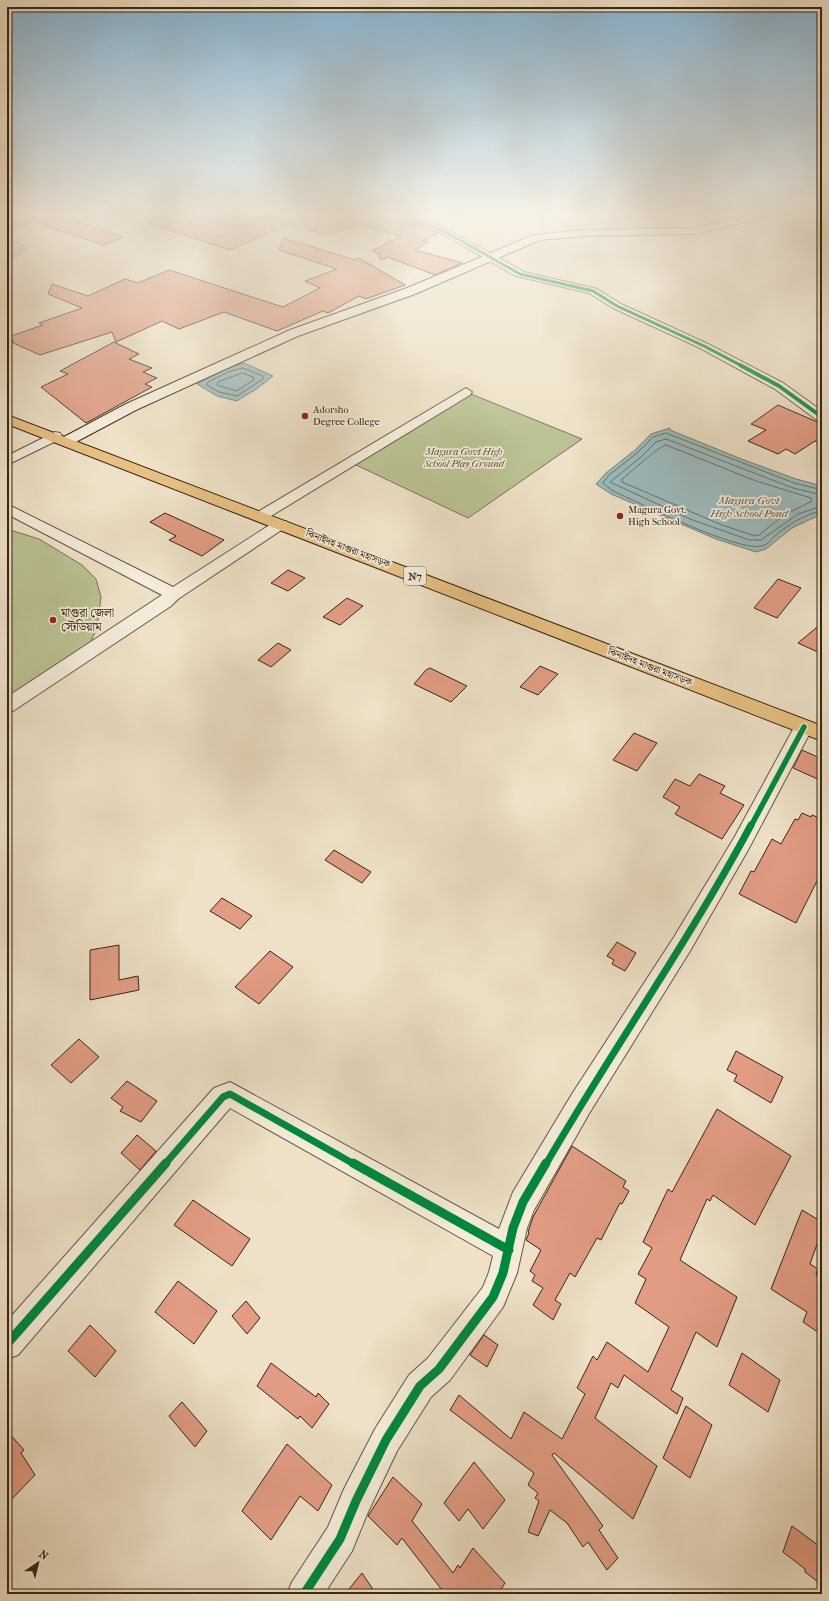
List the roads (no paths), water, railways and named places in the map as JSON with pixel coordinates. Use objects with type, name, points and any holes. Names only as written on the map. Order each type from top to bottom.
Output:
[{"type":"highway","name":"ঝিনাইদহ-মাগুরা মহাসড়ক","points":[[7,419],[813,730]]},
{"type":"main road","points":[[61,439],[294,333],[423,286]]},
{"type":"street","points":[[571,286],[594,291],[617,306],[704,346],[779,386],[822,416]]},
{"type":"street","points":[[260,516],[466,392]]},
{"type":"street","points":[[7,461],[61,439]]},
{"type":"street","points":[[7,508],[165,589],[172,595]]},
{"type":"street","points":[[7,706],[281,524]]},
{"type":"street","points":[[304,1594],[340,1539],[356,1500],[386,1440],[420,1386],[439,1369],[493,1297],[503,1273],[513,1228],[530,1190],[581,1103],[686,937],[741,844],[813,730]]},
{"type":"street","points":[[7,1344],[38,1306],[168,1162],[223,1097],[230,1094],[509,1250]]},
{"type":"water","points":[[244,363],[273,376],[258,388],[237,401],[217,396],[197,384],[226,368]]},
{"type":"water","name":"Magura Govt High School Pond","points":[[670,428],[670,430],[744,460],[796,479],[822,486],[822,514],[792,528],[766,549],[756,552],[716,539],[611,494],[596,484],[606,473],[635,450],[651,434]]},
{"type":"place","name":"Adorsho Degree College","points":[[305,416]]},
{"type":"place","name":"Magura Govt. High School","points":[[620,516]]},
{"type":"place","name":"মাগুরা জেলা স্টেডিয়াম","points":[[53,620]]},
{"type":"park label","name":"Magura Govt High School Play Ground","points":[[464,458]]}]
